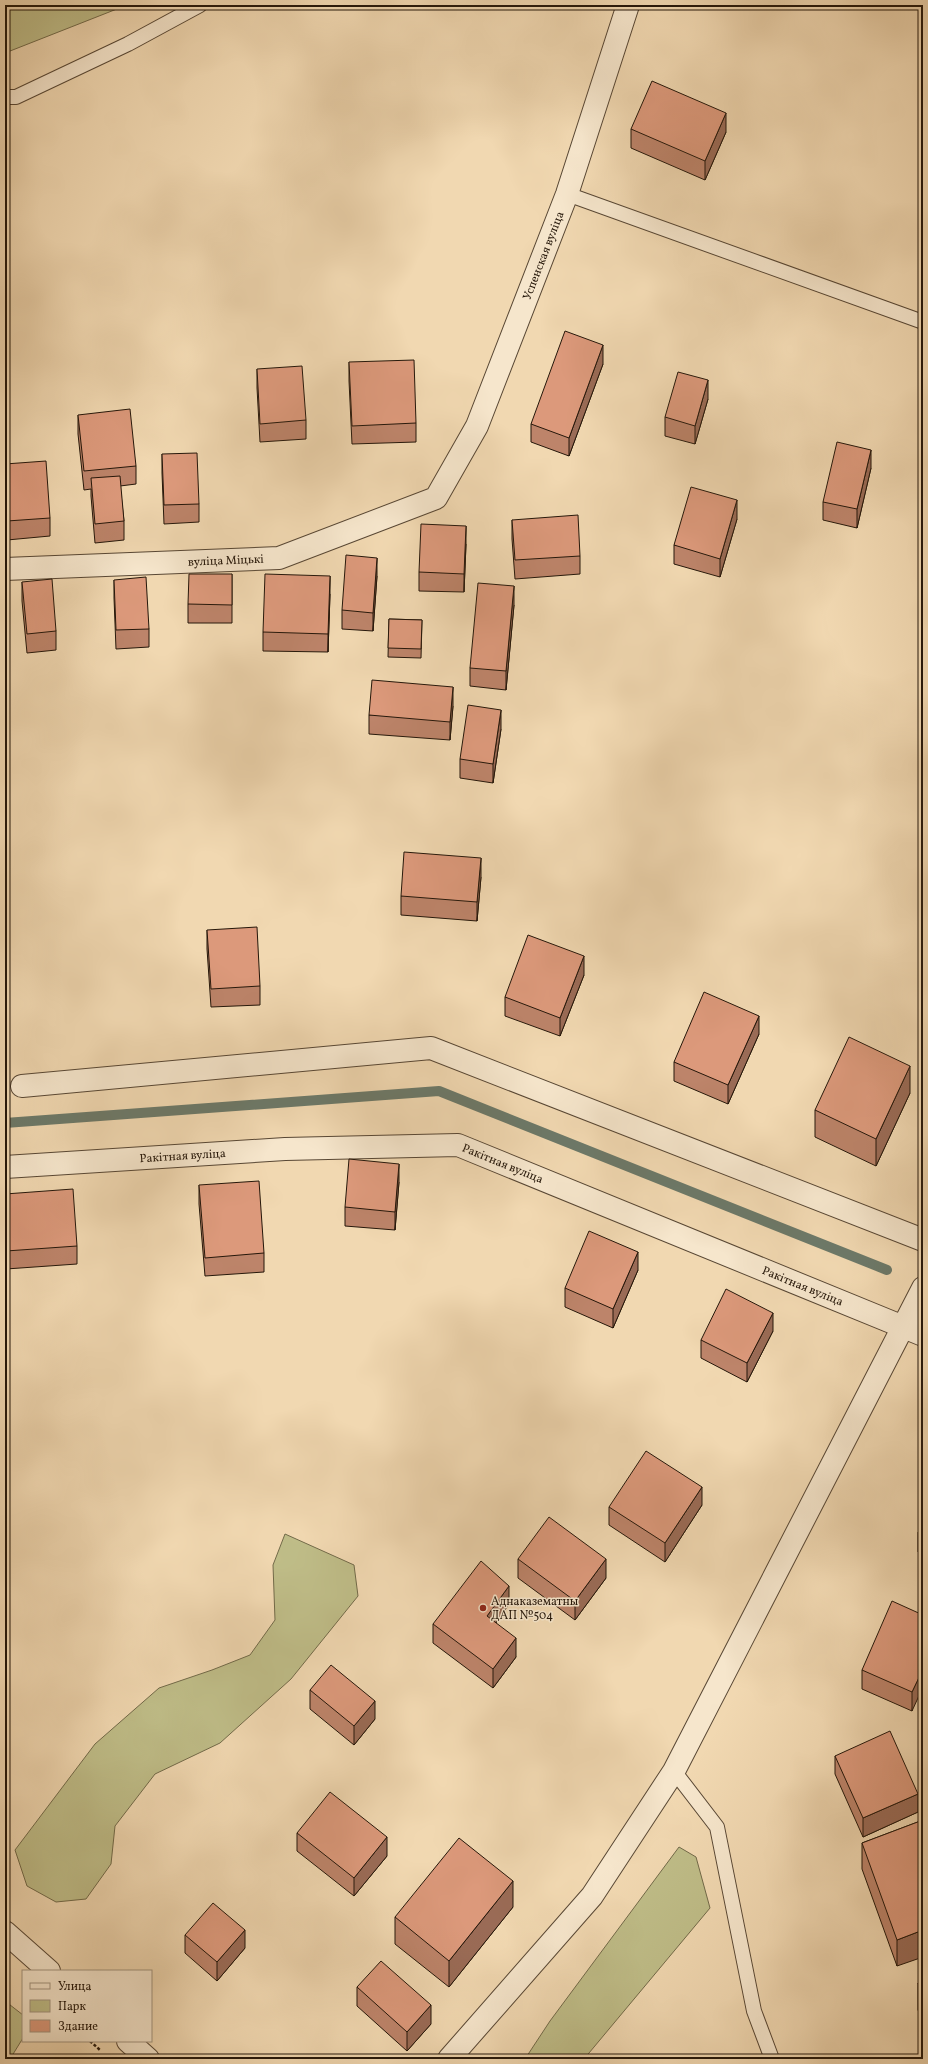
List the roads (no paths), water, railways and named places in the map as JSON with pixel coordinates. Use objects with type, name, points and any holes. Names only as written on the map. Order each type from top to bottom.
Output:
[{"type":"street","name":"Успенская вуліца","points":[[436,498],[477,426],[567,194],[628,5]]},
{"type":"street","name":"вуліца Міцькі","points":[[5,569],[279,558],[436,498]]},
{"type":"street","points":[[22,1086],[431,1048],[923,1240]]},
{"type":"street","name":"Ракітная вуліца","points":[[5,1167],[285,1149],[458,1145],[913,1331]]},
{"type":"street","points":[[449,2059],[592,1896],[674,1771],[913,1331],[923,1288]]},
{"type":"street","points":[[5,1932],[48,1970]]},
{"type":"street","points":[[129,2042],[148,2059]]},
{"type":"lane","points":[[5,98],[16,97],[128,44],[200,5]]},
{"type":"lane","points":[[567,194],[923,322]]},
{"type":"lane","points":[[674,1771],[717,1827],[754,2012],[772,2059]]},
{"type":"waterway","points":[[5,1123],[439,1091],[887,1270]]},
{"type":"place","name":"Аднаказематны ДАП №504","points":[[483,1608]]}]
